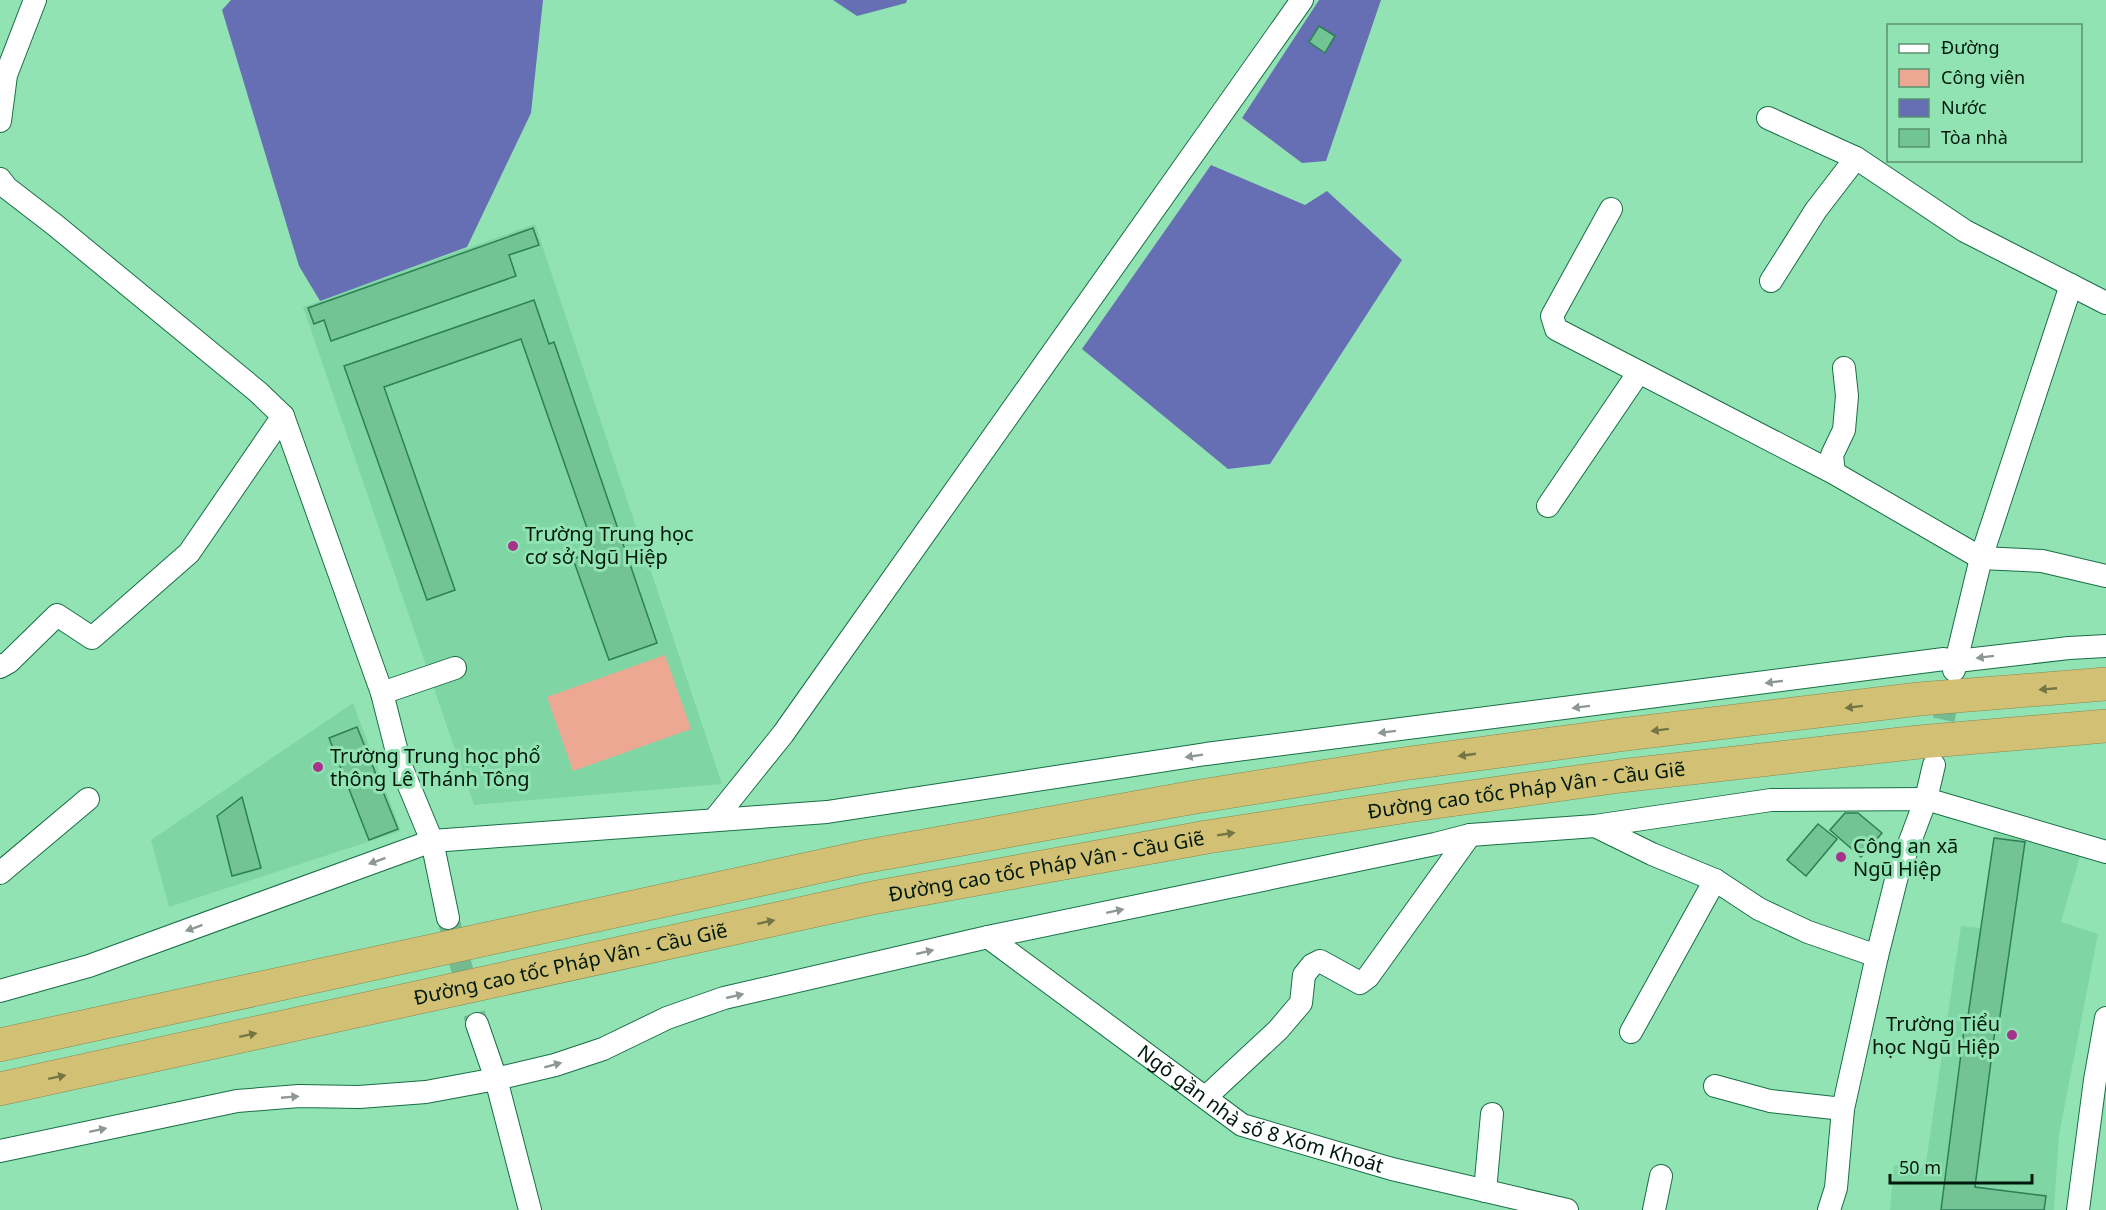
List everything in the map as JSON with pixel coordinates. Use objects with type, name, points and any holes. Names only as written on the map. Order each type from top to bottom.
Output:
[{"type":"highway","name":"Đường cao tốc Pháp Vân - Cầu Giẽ","points":[[0,1045],[863,857],[1195,797],[1403,764],[1642,732],[1919,699],[2106,684]]},
{"type":"highway","name":"Đường cao tốc Pháp Vân - Cầu Giẽ","points":[[0,1089],[872,898],[1208,837],[1620,776],[1920,742],[2106,726]]},
{"type":"street","points":[[0,121],[6,75],[35,0]]},
{"type":"street","points":[[714,820],[790,725],[1302,0]]},
{"type":"street","points":[[1768,118],[1856,158],[1965,231],[2106,303]]},
{"type":"street","points":[[1771,281],[1816,210],[1856,158]]},
{"type":"street","points":[[0,179],[7,188],[258,392],[283,416],[381,693],[400,764],[432,841],[448,918]]},
{"type":"street","points":[[1611,209],[1552,316],[1556,329],[1834,473],[1981,558],[2042,561],[2106,576]]},
{"type":"street","points":[[1956,665],[1981,558],[2071,285]]},
{"type":"street","points":[[1834,473],[1832,454],[1844,430],[1847,396],[1844,368]]},
{"type":"street","points":[[1548,506],[1639,372]]},
{"type":"street","points":[[0,667],[9,662],[57,615],[92,638],[189,553],[283,416]]},
{"type":"street","points":[[0,991],[89,966],[432,841],[827,812],[1206,754],[1944,659],[1956,665],[2069,648],[2106,646]]},
{"type":"street","points":[[381,693],[455,668]]},
{"type":"street","points":[[1829,1210],[1836,1188],[1843,1109],[1877,956],[1897,876],[1926,799],[1934,765]]},
{"type":"street","points":[[0,873],[88,799]]},
{"type":"street","points":[[0,1151],[237,1101],[299,1096],[359,1097],[426,1092],[496,1079],[555,1065],[603,1049],[667,1018],[724,998],[988,937],[1470,835],[1595,826],[1771,800],[1926,799],[2106,852]]},
{"type":"street","points":[[1595,826],[1652,854],[1715,880],[1759,909],[1798,928],[1877,956]]},
{"type":"street","points":[[1207,1096],[1278,1030],[1301,1003],[1304,975],[1312,965],[1320,961],[1360,983],[1368,977],[1470,835]]},
{"type":"street","points":[[1631,1032],[1715,880]]},
{"type":"street","name":"Ngõ gần nhà số 8 Xóm Khoát","points":[[988,937],[1207,1096],[1242,1125],[1392,1169],[1567,1210]]},
{"type":"street","points":[[2078,1210],[2095,1080],[2106,1018]]},
{"type":"street","points":[[477,1024],[496,1079],[530,1210]]},
{"type":"street","points":[[1715,1086],[1770,1101],[1843,1109]]},
{"type":"street","points":[[1485,1191],[1492,1114]]},
{"type":"street","points":[[1654,1210],[1661,1176]]},
{"type":"shaded area","name":"Trường Trung học cơ sở Ngũ Hiệp","points":[[535,224],[722,784],[474,805],[303,307]]},
{"type":"shaded area","name":"Trường Trung học phổ thông Lê Thánh Tông","points":[[353,703],[401,831],[169,907],[151,840]]},
{"type":"shaded area","name":"Trường Tiểu học Ngũ Hiệp","points":[[1995,833],[2081,853],[2061,922],[2098,934],[2059,1135],[2054,1210],[1890,1210],[1894,1165],[1925,1169],[1961,926],[1981,928]]},
{"type":"green space","points":[[665,655],[691,729],[573,771],[547,697]]},
{"type":"water","points":[[231,0],[543,0],[531,113],[467,247],[320,301],[299,266],[222,10]]},
{"type":"water","points":[[833,0],[907,0],[906,3],[857,16]]},
{"type":"water","points":[[1319,0],[1381,0],[1326,161],[1302,163],[1242,118]]},
{"type":"water","points":[[1211,165],[1305,205],[1327,191],[1402,260],[1270,464],[1228,469],[1082,349]]},
{"type":"building","points":[[1319,26],[1335,36],[1325,53],[1309,42]]},
{"type":"building","points":[[533,228],[539,245],[509,255],[516,276],[331,341],[324,320],[314,324],[308,308]]},
{"type":"building","points":[[534,300],[549,344],[554,342],[657,643],[609,660],[573,559],[595,551],[521,339],[384,387],[455,590],[427,600],[344,366]]},
{"type":"building","points":[[357,727],[398,829],[369,840],[329,738]]},
{"type":"building","points":[[242,797],[261,868],[232,876],[217,816]]},
{"type":"building","points":[[1845,813],[1858,813],[1882,833],[1861,857],[1830,830]]},
{"type":"building","points":[[1818,824],[1837,839],[1806,876],[1787,860]]},
{"type":"building","points":[[1994,838],[2025,842],[1998,1030],[1995,1030],[1975,1187],[2046,1196],[2044,1210],[1941,1210],[1964,1030],[1966,1030]]},
{"type":"tunnel","points":[[1937,752],[1951,684]]},
{"type":"tunnel","points":[[448,918],[477,1024]]},
{"type":"place","name":"Trường Trung học cơ sở Ngũ Hiệp","points":[[513,546]]},
{"type":"place","name":"Trường Trung học phổ thông Lê Thánh Tông","points":[[318,767]]},
{"type":"place","name":"Công an xã Ngũ Hiệp","points":[[1841,857]]},
{"type":"place","name":"Trường Tiểu học Ngũ Hiệp","points":[[2012,1035]]}]
